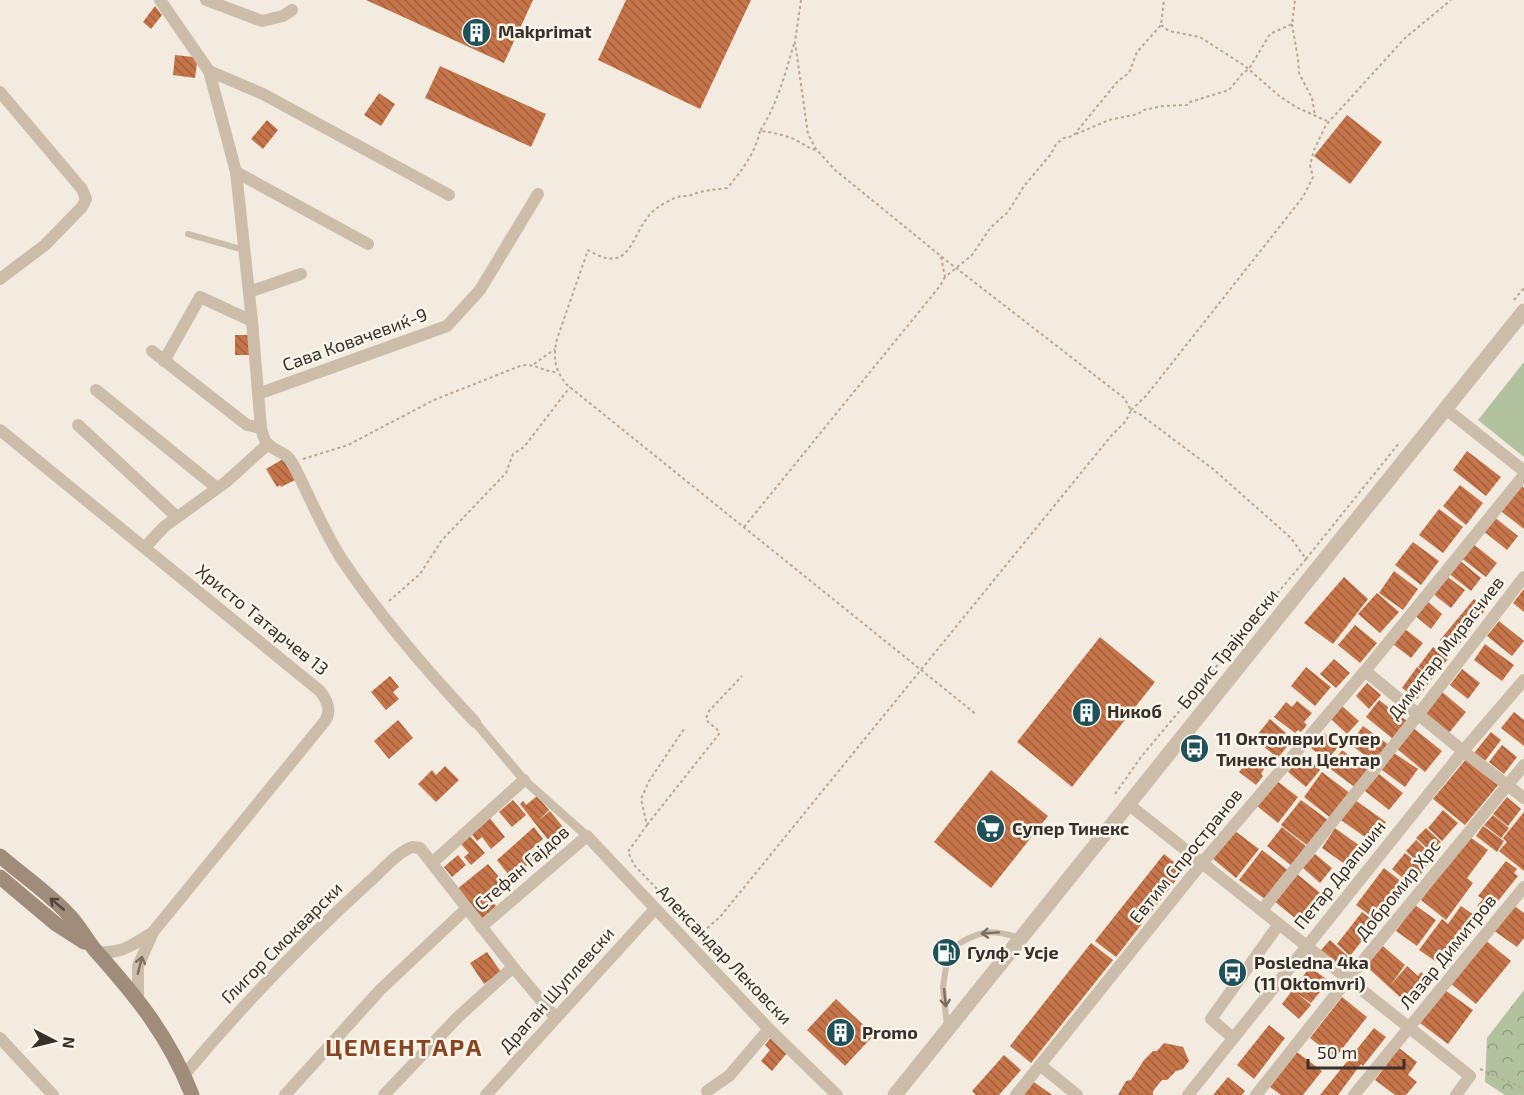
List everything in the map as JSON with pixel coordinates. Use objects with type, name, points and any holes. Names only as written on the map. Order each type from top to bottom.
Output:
[{"type":"main road","points":[[0,856],[68,914],[138,1000],[163,1037],[192,1095]]},
{"type":"main road","points":[[0,878],[56,924],[96,951]]},
{"type":"street","points":[[160,0],[209,71],[236,172],[261,428],[268,444],[281,451],[292,464],[341,558],[428,671],[524,780],[587,836]]},
{"type":"street","points":[[206,0],[262,21],[283,16],[295,5]]},
{"type":"street","points":[[209,71],[263,94],[449,195]]},
{"type":"street","points":[[0,92],[82,189],[86,198],[82,207],[57,233],[0,279]]},
{"type":"street","points":[[236,172],[368,243]]},
{"type":"street","name":"Сава Ковачевиќ-9","points":[[258,394],[447,326],[480,290],[538,194]]},
{"type":"street","points":[[249,292],[301,274]]},
{"type":"street","points":[[164,361],[200,297],[252,321]]},
{"type":"street","name":"Борис Трајковски","points":[[895,1095],[1524,311]]},
{"type":"street","points":[[152,351],[247,425],[261,428]]},
{"type":"street","points":[[96,390],[217,488]]},
{"type":"street","points":[[1446,409],[1524,473]]},
{"type":"street","points":[[78,425],[177,516]]},
{"type":"street","name":"Христо Татарчев 13","points":[[0,430],[320,691],[328,710],[325,721],[153,932],[138,966],[138,1000]]},
{"type":"street","points":[[145,547],[177,516],[234,476],[268,444]]},
{"type":"street","name":"Евтим Спространов","points":[[1016,1095],[1202,863],[1365,670],[1524,473]]},
{"type":"street","name":"Димитар Мирасчиев","points":[[1262,910],[1418,715],[1524,577]]},
{"type":"street","points":[[1365,670],[1463,752],[1524,798]]},
{"type":"street","name":"Петар Драпшин","points":[[1188,1095],[1463,752],[1524,680]]},
{"type":"street","name":"Добромир Хрс","points":[[1256,1095],[1524,765]]},
{"type":"street","points":[[432,863],[524,780]]},
{"type":"street","points":[[1128,804],[1470,1076],[1456,1095]]},
{"type":"street","name":"Александар Лековски","points":[[587,836],[769,1029],[837,1095]]},
{"type":"street","name":"Стефан Гајдов","points":[[481,927],[587,836]]},
{"type":"street","name":"Стефан Гајдов","points":[[415,847],[420,848],[556,1018]]},
{"type":"street","name":"Глигор Смокварски","points":[[184,1075],[226,1024],[283,965],[375,877],[407,849],[415,847]]},
{"type":"street","name":"Лазар Димитров","points":[[1354,1095],[1524,887]]},
{"type":"street","points":[[285,1095],[380,990],[467,908]]},
{"type":"street","name":"Драган Шуплевски","points":[[486,1095],[656,909]]},
{"type":"street","points":[[1233,1038],[1211,1019],[1279,924]]},
{"type":"street","name":"Христо Татарчев 13","points":[[96,951],[109,953],[127,949],[153,932]]},
{"type":"street","points":[[384,1095],[457,1018],[513,967]]},
{"type":"street","points":[[707,1091],[729,1076],[769,1029]]},
{"type":"street","points":[[0,1038],[53,1095]]},
{"type":"street","points":[[1040,1065],[1077,1095]]},
{"type":"lane","points":[[188,234],[245,250]]},
{"type":"lane","points":[[960,943],[984,932],[998,931],[1021,938]]},
{"type":"lane","points":[[946,967],[943,987],[948,1029]]},
{"type":"path","points":[[801,0],[795,42],[783,78],[767,121],[760,131],[757,145],[742,170],[727,188],[702,190],[690,196],[680,196],[657,208],[646,218],[627,254],[614,259],[596,255],[588,250],[563,318],[555,349],[557,372],[570,387],[977,715]]},
{"type":"path","points":[[1072,136],[1118,81],[1129,73],[1137,52],[1161,25],[1164,0]]},
{"type":"path","points":[[1295,0],[1292,24],[1299,73],[1312,98],[1316,117]]},
{"type":"path","points":[[686,942],[706,931],[720,918],[1111,436],[1126,421],[1131,410],[1146,396],[1303,198],[1313,177],[1311,165],[1314,150],[1329,122],[1405,38],[1451,0]]},
{"type":"path","points":[[743,527],[934,294],[945,277],[972,255],[991,227],[1008,212],[1024,186],[1051,154],[1056,144],[1064,138],[1120,117],[1163,106],[1188,105],[1190,102],[1225,92],[1249,69],[1270,34],[1292,24]]},
{"type":"path","points":[[1161,25],[1169,31],[1200,37],[1249,69],[1278,95],[1329,122]]},
{"type":"path","points":[[795,42],[808,134],[817,150],[835,170],[956,268],[1124,398],[1131,410],[1213,469],[1291,538],[1306,559],[1141,757],[1115,794]]},
{"type":"path","points":[[760,131],[771,132],[817,150]]},
{"type":"path","points":[[940,255],[945,277]]},
{"type":"path","points":[[292,464],[312,455],[348,446],[434,400],[520,366],[534,364],[555,349]]},
{"type":"path","points":[[534,364],[557,372]]},
{"type":"path","points":[[380,609],[420,574],[442,540],[506,472],[513,454],[524,447],[570,387]]},
{"type":"path","points":[[656,909],[662,902],[658,890],[634,866],[628,852],[719,734],[719,731],[708,723],[706,718],[709,711],[742,676]]},
{"type":"path","points":[[647,825],[641,799],[649,781],[684,729]]},
{"type":"path","points":[[1458,1066],[1468,1065],[1484,1070],[1524,1089]]},
{"type":"green space","points":[[1524,362],[1524,457],[1478,420]]},
{"type":"green space","points":[[1524,990],[1524,1095],[1505,1095],[1485,1082],[1487,1038]]},
{"type":"building","name":"Makprimat","points":[[366,0],[533,0],[504,63]]},
{"type":"building","points":[[626,0],[751,0],[700,109],[598,60]]},
{"type":"building","points":[[155,6],[162,15],[151,29],[143,22]]},
{"type":"building","points":[[175,55],[193,57],[197,63],[195,78],[173,75]]},
{"type":"building","points":[[440,66],[546,114],[531,147],[425,98]]},
{"type":"building","points":[[379,93],[395,104],[381,126],[364,115]]},
{"type":"building","points":[[1347,115],[1382,142],[1350,184],[1314,156]]},
{"type":"building","points":[[267,120],[278,130],[263,149],[251,139]]},
{"type":"building","points":[[235,335],[250,335],[250,355],[235,355]]},
{"type":"building","points":[[1467,451],[1501,477],[1486,496],[1453,470]]},
{"type":"building","points":[[283,459],[295,480],[277,487],[266,469]]},
{"type":"building","points":[[1518,483],[1524,488],[1524,529],[1498,509]]},
{"type":"building","points":[[1460,485],[1483,503],[1466,525],[1443,506]]},
{"type":"building","points":[[1439,509],[1463,527],[1443,553],[1419,535]]},
{"type":"building","points":[[1493,516],[1518,536],[1507,550],[1482,530]]},
{"type":"building","points":[[1413,542],[1439,561],[1421,585],[1395,565]]},
{"type":"building","points":[[1472,543],[1497,563],[1486,577],[1460,557]]},
{"type":"building","points":[[1458,559],[1481,578],[1471,591],[1447,572]]},
{"type":"building","points":[[1394,571],[1418,589],[1403,610],[1379,593]]},
{"type":"building","points":[[1445,575],[1465,590],[1451,608],[1432,593]]},
{"type":"building","points":[[1344,577],[1368,599],[1333,644],[1304,623]]},
{"type":"building","points":[[1524,589],[1524,612],[1513,603]]},
{"type":"building","points":[[1377,593],[1399,612],[1380,633],[1358,614]]},
{"type":"building","points":[[1425,599],[1442,614],[1431,629],[1413,614]]},
{"type":"building","points":[[1474,599],[1486,609],[1455,650],[1440,640]]},
{"type":"building","points":[[1499,621],[1524,641],[1512,656],[1487,636]]},
{"type":"building","points":[[1355,625],[1377,643],[1360,663],[1338,645]]},
{"type":"building","points":[[1405,629],[1423,643],[1411,658],[1393,644]]},
{"type":"building","name":"Никоб","points":[[1100,637],[1155,682],[1072,787],[1017,742]]},
{"type":"building","points":[[1485,644],[1514,665],[1502,681],[1474,660]]},
{"type":"building","points":[[1433,647],[1448,659],[1433,678],[1418,667]]},
{"type":"building","points":[[1334,659],[1350,673],[1336,688],[1320,674]]},
{"type":"building","points":[[1306,667],[1331,687],[1315,706],[1291,686]]},
{"type":"building","points":[[1417,667],[1432,679],[1417,699],[1402,688]]},
{"type":"building","points":[[1462,669],[1480,683],[1468,699],[1450,685]]},
{"type":"building","points":[[390,676],[399,687],[393,692],[399,699],[386,710],[371,692]]},
{"type":"building","points":[[1367,683],[1381,695],[1369,709],[1356,696]]},
{"type":"building","points":[[1441,691],[1466,712],[1448,734],[1423,714]]},
{"type":"building","points":[[1379,700],[1407,721],[1393,739],[1366,717]]},
{"type":"building","points":[[1297,701],[1312,713],[1304,722],[1307,725],[1301,732],[1298,730],[1295,733],[1274,717],[1286,702],[1292,707]]},
{"type":"building","points":[[1342,706],[1359,721],[1347,734],[1330,718]]},
{"type":"building","points":[[1514,712],[1524,720],[1524,746],[1501,728]]},
{"type":"building","points":[[1270,719],[1286,733],[1282,738],[1289,744],[1278,758],[1254,739]]},
{"type":"building","points":[[398,720],[413,738],[389,759],[374,741]]},
{"type":"building","points":[[1363,726],[1389,745],[1375,763],[1350,744]]},
{"type":"building","points":[[1412,727],[1442,751],[1425,772],[1396,748]]},
{"type":"building","points":[[1491,732],[1501,740],[1485,761],[1474,753]]},
{"type":"building","points":[[1324,733],[1339,746],[1326,761],[1311,748]]},
{"type":"building","points":[[1502,745],[1517,757],[1504,774],[1489,762]]},
{"type":"building","points":[[1342,750],[1369,771],[1356,788],[1329,768]]},
{"type":"building","points":[[1394,753],[1418,769],[1405,787],[1382,770]]},
{"type":"building","points":[[1302,754],[1320,770],[1306,787],[1288,772]]},
{"type":"building","points":[[1253,755],[1259,759],[1256,762],[1264,769],[1261,774],[1263,776],[1256,785],[1239,772]]},
{"type":"building","points":[[1467,758],[1499,784],[1465,825],[1433,799]]},
{"type":"building","points":[[445,766],[459,780],[436,802],[418,784],[432,770],[436,775]]},
{"type":"building","name":"Супер Тинекс","points":[[991,770],[1048,816],[991,888],[934,842]]},
{"type":"building","points":[[1322,772],[1351,794],[1332,819],[1304,797]]},
{"type":"building","points":[[1379,774],[1403,793],[1389,810],[1365,791]]},
{"type":"building","points":[[1277,781],[1298,797],[1278,823],[1257,806]]},
{"type":"building","points":[[537,796],[549,810],[538,821],[550,811],[567,832],[552,845],[520,804],[523,801],[526,805]]},
{"type":"building","points":[[1507,797],[1521,809],[1508,826],[1493,814]]},
{"type":"building","points":[[513,800],[526,815],[512,827],[499,812]]},
{"type":"building","points":[[1301,800],[1328,820],[1308,846],[1281,825]]},
{"type":"building","points":[[1355,800],[1386,822],[1372,842],[1341,820]]},
{"type":"building","points":[[1443,810],[1458,823],[1442,841],[1428,828]]},
{"type":"building","points":[[1524,812],[1524,871],[1499,851],[1507,842],[1503,838]]},
{"type":"building","points":[[1493,815],[1509,828],[1501,838],[1484,825]]},
{"type":"building","points":[[489,817],[505,837],[491,849],[482,837],[477,841],[470,832]]},
{"type":"building","points":[[1483,826],[1504,841],[1497,852],[1476,836]]},
{"type":"building","points":[[534,827],[543,839],[529,851],[535,859],[511,878],[497,860]]},
{"type":"building","points":[[1282,827],[1308,848],[1293,867],[1267,846]]},
{"type":"building","points":[[1335,828],[1360,846],[1346,865],[1322,848]]},
{"type":"building","points":[[1426,828],[1441,842],[1431,852],[1416,838]]},
{"type":"building","points":[[1235,831],[1259,849],[1236,878],[1212,858]]},
{"type":"building","points":[[470,836],[485,853],[471,865],[464,857],[469,853],[461,844]]},
{"type":"building","points":[[1470,837],[1488,850],[1467,878],[1473,883],[1446,920],[1421,900]]},
{"type":"building","points":[[1416,840],[1434,857],[1424,868],[1406,851]]},
{"type":"building","points":[[1262,850],[1289,871],[1266,900],[1239,880]]},
{"type":"building","points":[[1405,853],[1425,869],[1411,885],[1392,869]]},
{"type":"building","points":[[1164,854],[1184,870],[1116,957],[1095,941]]},
{"type":"building","points":[[1315,854],[1332,868],[1320,883],[1303,868]]},
{"type":"building","points":[[458,855],[466,865],[452,877],[444,867]]},
{"type":"building","points":[[1506,861],[1517,869],[1514,873],[1518,876],[1490,911],[1488,909],[1485,912],[1477,906],[1483,899],[1478,896]]},
{"type":"building","points":[[488,864],[506,885],[490,898],[496,906],[481,920],[456,890]]},
{"type":"building","points":[[1384,868],[1407,886],[1379,922],[1356,905]]},
{"type":"building","points":[[1297,874],[1324,896],[1301,923],[1274,901]]},
{"type":"building","points":[[1512,904],[1524,913],[1524,938],[1517,947],[1493,930]]},
{"type":"building","points":[[1415,905],[1436,920],[1417,946],[1396,931]]},
{"type":"building","points":[[1461,906],[1474,915],[1466,926],[1471,930],[1451,957],[1446,953],[1438,963],[1419,950],[1442,919],[1448,924]]},
{"type":"building","points":[[1362,912],[1376,923],[1350,956],[1337,944]]},
{"type":"building","points":[[1484,939],[1511,961],[1476,1004],[1449,982]]},
{"type":"building","points":[[1330,940],[1350,958],[1342,967],[1321,950]]},
{"type":"building","points":[[1091,943],[1113,960],[1031,1063],[1010,1046]]},
{"type":"building","points":[[1383,946],[1405,965],[1390,986],[1407,966],[1418,976],[1421,972],[1433,982],[1416,1002],[1406,993],[1401,998],[1366,966]]},
{"type":"building","points":[[487,952],[501,972],[484,984],[470,963]]},
{"type":"building","points":[[1310,967],[1329,981],[1311,1003],[1297,993],[1311,1005],[1299,1019],[1282,1004]]},
{"type":"building","points":[[1445,990],[1473,1010],[1448,1044],[1420,1023]]},
{"type":"building","points":[[1342,997],[1367,1017],[1335,1058],[1310,1038]]},
{"type":"building","name":"Promo","points":[[836,999],[874,1035],[845,1066],[807,1030]]},
{"type":"building","points":[[1269,1025],[1285,1038],[1254,1079],[1237,1065]]},
{"type":"building","points":[[1374,1028],[1386,1037],[1363,1066],[1361,1064],[1338,1095],[1320,1095]]},
{"type":"building","points":[[772,1036],[787,1053],[772,1071],[761,1061],[770,1050],[765,1045]]},
{"type":"building","points":[[1164,1043],[1183,1047],[1189,1061],[1183,1069],[1176,1071],[1167,1080],[1162,1080],[1153,1091],[1153,1095],[1118,1095],[1126,1081],[1131,1080],[1144,1060]]},
{"type":"building","points":[[1399,1048],[1417,1062],[1408,1075],[1417,1082],[1406,1095],[1395,1095],[1375,1080]]},
{"type":"building","points":[[1297,1052],[1322,1071],[1303,1095],[1281,1095],[1270,1087]]},
{"type":"building","points":[[1004,1055],[1021,1070],[999,1095],[976,1095],[972,1091]]},
{"type":"building","points":[[1228,1077],[1245,1091],[1242,1095],[1213,1095]]},
{"type":"building","points":[[1034,1082],[1052,1095],[1024,1095]]},
{"type":"place","name":"Makprimat","points":[[477,32]]},
{"type":"place","name":"Никоб","points":[[1086,712]]},
{"type":"place","name":"11 Октомври Супер Тинекс кон Центар","points":[[1195,749]]},
{"type":"place","name":"Супер Тинекс","points":[[991,829]]},
{"type":"place","name":"Гулф - Усје","points":[[946,953]]},
{"type":"place","name":"Posledna 4ka (11 Oktomvri)","points":[[1233,973]]},
{"type":"place","name":"Promo","points":[[841,1033]]},
{"type":"district","name":"ЦЕМЕНТАРА","points":[[404,1048]]}]
